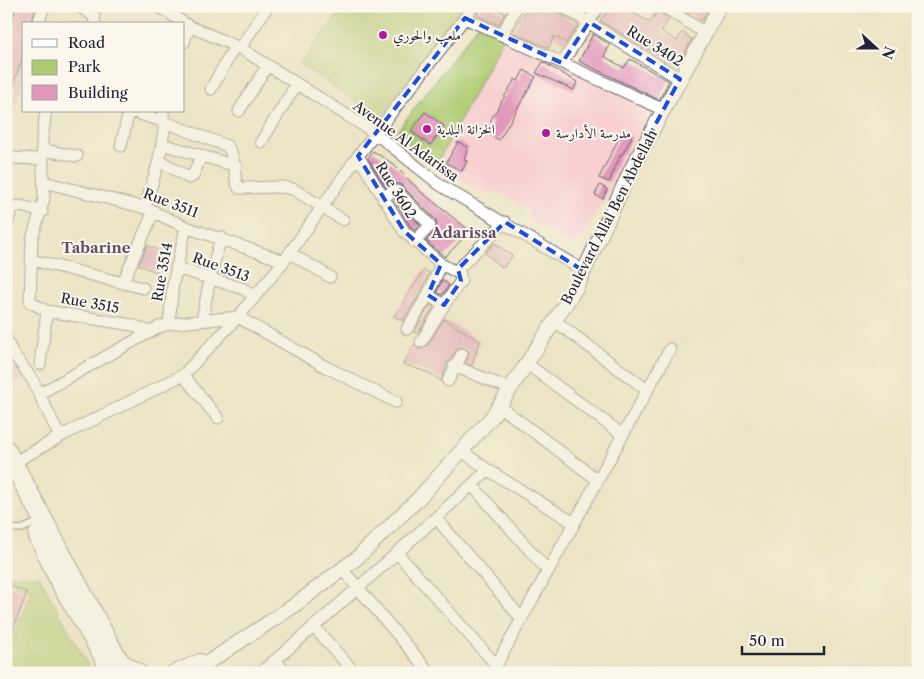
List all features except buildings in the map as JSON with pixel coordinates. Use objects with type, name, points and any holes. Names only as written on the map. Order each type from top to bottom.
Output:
[{"type":"main road","points":[[9,462],[33,524],[60,582],[105,659],[109,673]]},
{"type":"main road","points":[[9,462],[115,655],[122,664],[137,673]]},
{"type":"street","points":[[6,16],[10,6]]},
{"type":"street","points":[[39,22],[44,6]]},
{"type":"street","points":[[79,6],[94,16],[95,22]]},
{"type":"street","name":"Avenue Al Adarissa","points":[[158,6],[183,22]]},
{"type":"street","points":[[211,89],[237,47],[268,6]]},
{"type":"street","points":[[9,462],[183,375],[238,317],[287,257],[324,208],[375,133],[474,6]]},
{"type":"street","points":[[502,35],[518,6]]},
{"type":"street","name":"Rue 3402","points":[[562,6],[680,79]]},
{"type":"street","points":[[562,63],[598,6]]},
{"type":"street","points":[[663,6],[705,33]]},
{"type":"street","name":"Boulevard Allal Ben Abdellah","points":[[192,673],[292,607],[342,569],[379,537],[462,451],[499,406],[584,271],[633,166],[720,6]]},
{"type":"street","points":[[465,18],[664,110]]},
{"type":"street","name":"Avenue Al Adarissa","points":[[185,23],[237,47],[375,133],[440,185],[505,222],[584,271]]},
{"type":"street","points":[[185,39],[189,26]]},
{"type":"street","points":[[239,112],[267,66]]},
{"type":"street","points":[[261,142],[296,85]]},
{"type":"street","points":[[46,112],[42,140],[44,182],[42,212],[32,239],[32,260],[143,288]]},
{"type":"street","points":[[121,146],[129,112]]},
{"type":"street","points":[[136,112],[162,116],[227,146],[236,166],[236,181],[239,188],[282,187],[293,189],[343,220]]},
{"type":"street","points":[[123,282],[150,209],[164,131],[162,116]]},
{"type":"street","points":[[162,144],[236,166]]},
{"type":"street","points":[[6,158],[43,154],[77,156]]},
{"type":"street","points":[[159,160],[190,178],[193,176],[201,156]]},
{"type":"street","name":"Rue 3602","points":[[358,156],[393,216],[414,242],[441,264],[458,272]]},
{"type":"street","name":"Rue 3511","points":[[44,182],[150,209],[186,227],[287,257],[330,277]]},
{"type":"street","points":[[383,199],[392,191],[397,191],[429,224],[430,226],[414,242]]},
{"type":"street","points":[[6,227],[12,207],[21,206],[42,212]]},
{"type":"street","points":[[421,342],[461,281],[458,272],[505,222]]},
{"type":"street","name":"Rue 3514","points":[[169,324],[176,268],[186,227]]},
{"type":"street","points":[[202,320],[210,278],[221,237]]},
{"type":"street","name":"Rue 3515","points":[[32,260],[29,299],[32,304],[47,311],[132,325],[150,332]]},
{"type":"street","points":[[407,329],[428,294],[441,264]]},
{"type":"street","name":"Rue 3513","points":[[176,268],[244,289],[255,297]]},
{"type":"street","points":[[428,294],[444,305]]},
{"type":"street","points":[[40,364],[47,311]]},
{"type":"street","points":[[39,394],[150,332],[169,324],[238,317],[324,366],[396,402]]},
{"type":"street","points":[[554,321],[648,390]]},
{"type":"street","points":[[6,339],[39,394],[60,437]]},
{"type":"street","points":[[398,554],[494,669],[670,349]]},
{"type":"street","points":[[448,381],[454,366],[462,354]]},
{"type":"street","points":[[527,364],[623,435]]},
{"type":"street","points":[[454,366],[511,389]]},
{"type":"street","points":[[183,375],[218,418]]},
{"type":"street","points":[[499,406],[598,480]]},
{"type":"street","points":[[462,451],[488,470],[574,523]]},
{"type":"street","points":[[260,673],[357,586],[398,554],[488,470]]},
{"type":"street","points":[[472,485],[548,572]]},
{"type":"street","points":[[436,518],[522,619]]},
{"type":"street","points":[[342,569],[425,671]]},
{"type":"street","points":[[313,626],[355,673]]},
{"type":"street","name":"Boulevard Allal Ben Abdellah","points":[[172,673],[217,655]]},
{"type":"street","points":[[275,660],[286,673]]},
{"type":"lane","points":[[6,528],[22,529],[33,524]]},
{"type":"highlighted area","points":[[465,18],[562,63],[589,22],[680,79],[633,166],[584,271],[505,222],[458,269],[461,281],[444,305],[428,295],[441,264],[404,231],[358,156]]},
{"type":"shaded area","points":[[6,6],[49,6],[44,22],[22,22],[22,84],[10,123],[14,213],[6,217]]},
{"type":"shaded area","name":"مدرسة الأدارسة","points":[[504,37],[654,103],[604,200],[581,239],[570,244],[530,220],[528,209],[498,192],[484,193],[437,163]]},
{"type":"shaded area","points":[[6,331],[27,376],[6,390]]},
{"type":"green space","name":"ملعب والحوري","points":[[345,6],[465,6],[380,118],[300,64]]},
{"type":"green space","points":[[479,24],[504,37],[437,163],[395,134]],"holes":[[[425,112],[444,126],[430,145],[411,131]]]},
{"type":"green space","points":[[6,575],[39,576],[92,673],[6,673],[6,657],[31,591],[6,581]]},
{"type":"place","name":"ملعب والحوري","points":[[383,35]]},
{"type":"place","name":"الخزانة البلدية","points":[[427,129]]},
{"type":"place","name":"مدرسة الأدارسة","points":[[546,133]]},
{"type":"district","name":"Adarissa","points":[[464,233]]},
{"type":"district","name":"Tabarine","points":[[96,248]]}]
